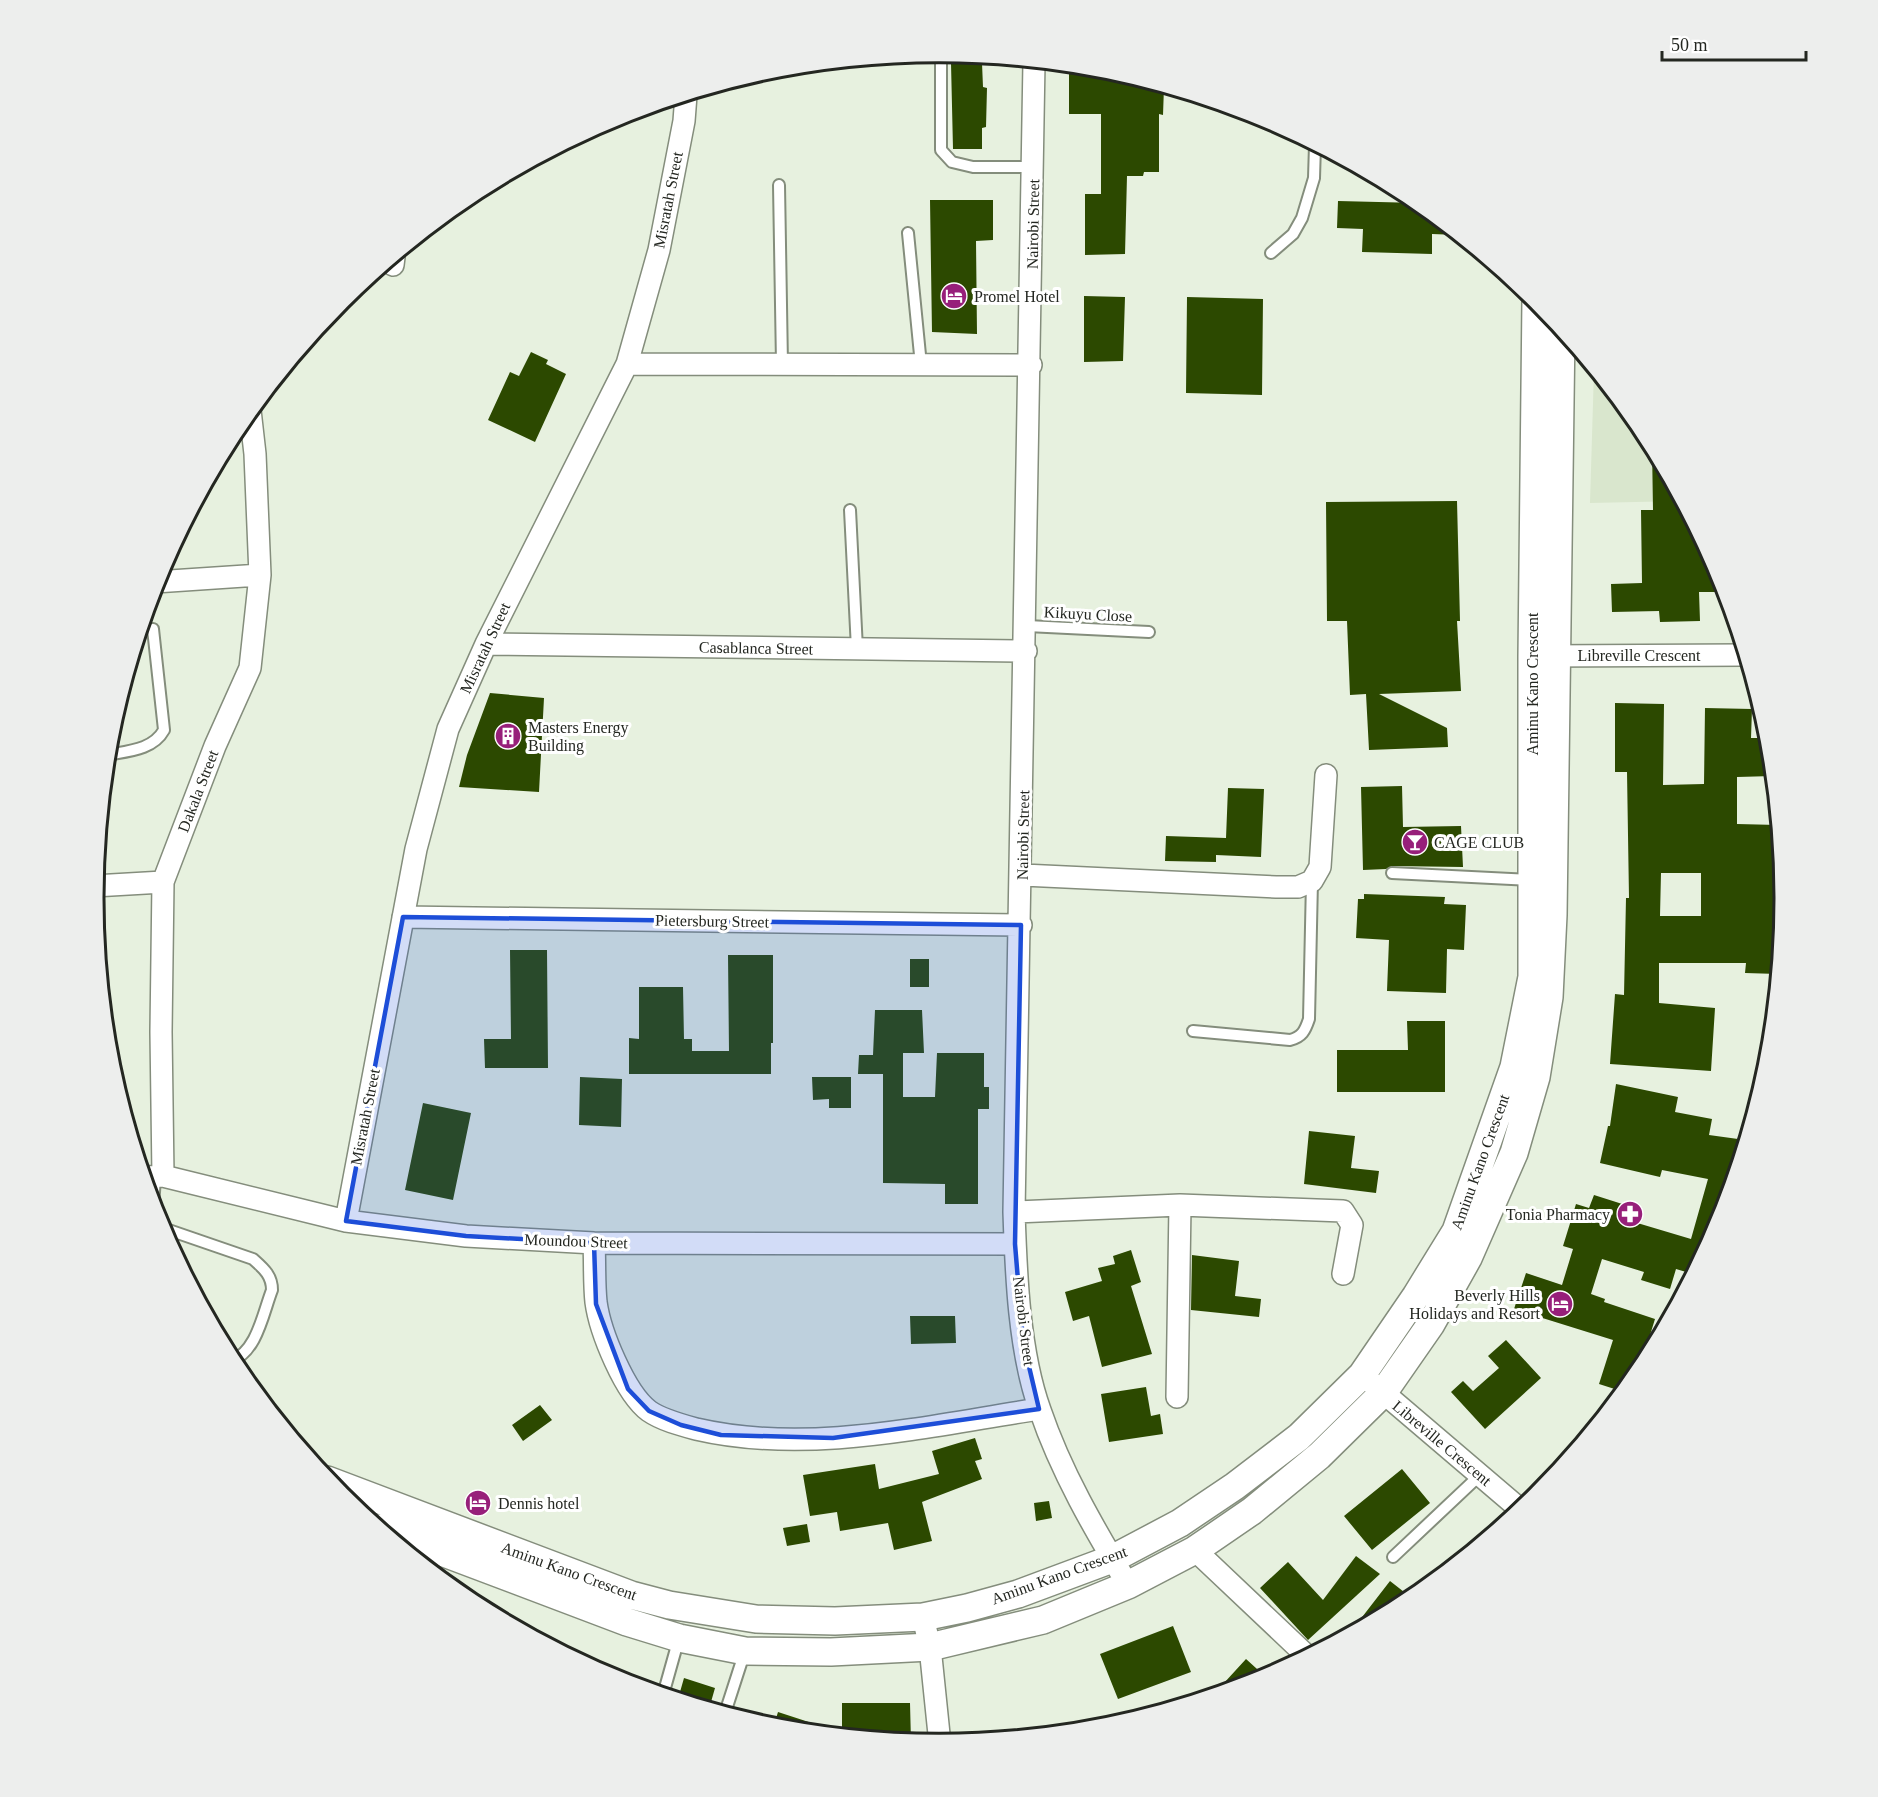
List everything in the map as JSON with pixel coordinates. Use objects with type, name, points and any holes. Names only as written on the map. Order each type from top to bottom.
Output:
[{"type":"street","name":"Nairobi Street","points":[[1035,69],[1015,1244],[1023,1341],[1039,1409],[1069,1479],[1128,1585]]},
{"type":"street","name":"Misratah Street","points":[[346,1221],[416,849],[448,729],[486,644],[627,364],[659,249],[684,121],[685,102]]},
{"type":"street","name":"Aminu Kano Crescent","points":[[346,1487],[632,1595],[669,1605],[756,1619],[835,1622],[923,1617],[1018,1594],[1112,1559],[1180,1523],[1235,1486],[1299,1437],[1362,1375],[1416,1296],[1456,1231],[1514,1067],[1532,977],[1533,880],[1544,656],[1536,315]]},
{"type":"street","points":[[399,1536],[627,1622],[680,1638],[745,1651],[831,1652],[930,1647],[1043,1620],[1128,1585],[1194,1550],[1252,1511],[1319,1456],[1383,1393],[1431,1323],[1468,1258],[1514,1153],[1536,1077],[1548,997],[1553,915],[1544,656],[1560,341]]},
{"type":"street","points":[[627,364],[1031,365]]},
{"type":"street","name":"Dakala Street","points":[[154,1177],[161,1032],[163,882],[215,746],[250,668],[260,575],[252,424]]},
{"type":"street","points":[[166,581],[260,575]]},
{"type":"street","name":"Casablanca Street","points":[[486,644],[1026,651]]},
{"type":"street","name":"Libreville Crescent","points":[[1544,656],[1738,655]]},
{"type":"street","points":[[1023,875],[1298,887],[1312,881],[1320,867],[1326,775]]},
{"type":"street","points":[[104,885],[163,882]]},
{"type":"street","name":"Pietersburg Street","points":[[403,917],[1021,925]]},
{"type":"street","name":"Moundou Street","points":[[154,1177],[346,1221],[466,1236],[594,1243],[1015,1244]]},
{"type":"street","points":[[1177,1397],[1180,1205]]},
{"type":"street","points":[[1014,1212],[1180,1205],[1343,1211],[1352,1225],[1343,1274]]},
{"type":"street","points":[[594,1243],[596,1304],[611,1353],[628,1389],[650,1411],[681,1425],[720,1435],[774,1439],[833,1438],[1039,1409]]},
{"type":"street","name":"Libreville Crescent","points":[[1362,1375],[1514,1504]]},
{"type":"street","points":[[1194,1550],[1302,1651]]},
{"type":"street","points":[[923,1617],[930,1647],[939,1734]]},
{"type":"lane","points":[[941,63],[941,150],[952,162],[973,167],[1033,167]]},
{"type":"lane","points":[[1271,253],[1293,234],[1302,218],[1314,178],[1314,152]]},
{"type":"lane","points":[[779,185],[782,364]]},
{"type":"lane","points":[[908,232],[921,365]]},
{"type":"lane","points":[[850,510],[857,649]]},
{"type":"lane","name":"Kikuyu Close","points":[[1027,626],[1149,632]]},
{"type":"lane","points":[[117,753],[145,747],[159,740],[164,730],[153,628]]},
{"type":"lane","points":[[1392,873],[1533,880]]},
{"type":"lane","points":[[1193,1031],[1290,1040],[1299,1038],[1306,1029],[1309,1019],[1312,881]]},
{"type":"lane","points":[[173,1232],[253,1259],[265,1269],[272,1281],[272,1290],[252,1343],[240,1356]]},
{"type":"lane","points":[[1393,1557],[1480,1475]]},
{"type":"lane","points":[[665,1688],[680,1638]]},
{"type":"lane","points":[[727,1707],[745,1651]]},
{"type":"highlighted area","points":[[403,917],[1021,925],[1015,1244],[1023,1341],[1039,1409],[833,1438],[721,1435],[681,1425],[649,1411],[628,1389],[596,1304],[594,1243],[466,1236],[346,1221]]},
{"type":"shaded area","points":[[1594,380],[1634,434],[1674,501],[1590,503]]},
{"type":"building","points":[[951,63],[982,65],[983,87],[987,88],[986,127],[982,128],[982,149],[953,149]]},
{"type":"building","points":[[1069,74],[1164,94],[1163,115],[1159,114],[1159,172],[1144,172],[1143,176],[1127,176],[1125,254],[1085,255],[1085,194],[1101,194],[1101,114],[1069,114]]},
{"type":"building","name":"Promel Hotel","points":[[930,200],[993,200],[993,240],[976,241],[977,334],[932,332]]},
{"type":"building","points":[[1338,201],[1401,203],[1446,235],[1432,234],[1432,254],[1362,252],[1363,229],[1337,228]]},
{"type":"building","points":[[1084,296],[1125,297],[1123,361],[1084,362]]},
{"type":"building","points":[[1187,297],[1263,299],[1262,395],[1186,393]]},
{"type":"building","points":[[531,352],[548,360],[546,364],[566,374],[535,442],[488,420],[510,372],[519,376]]},
{"type":"building","points":[[1652,464],[1688,529],[1716,592],[1699,592],[1700,621],[1660,622],[1659,611],[1612,612],[1611,584],[1642,583],[1641,510],[1653,510]]},
{"type":"building","points":[[1457,501],[1460,621],[1457,621],[1461,691],[1379,694],[1447,728],[1448,747],[1369,750],[1366,694],[1350,695],[1347,621],[1327,621],[1326,502]]},
{"type":"building","name":"Masters Energy Building","points":[[490,693],[544,698],[539,792],[459,787],[467,755]]},
{"type":"building","points":[[1615,703],[1664,704],[1663,785],[1704,784],[1705,708],[1752,709],[1751,738],[1758,738],[1765,776],[1737,777],[1737,824],[1771,825],[1774,898],[1771,974],[1745,973],[1746,963],[1659,963],[1659,1003],[1715,1008],[1711,1071],[1610,1064],[1615,994],[1624,995],[1626,898],[1629,898],[1627,772],[1615,772]],"holes":[[[1661,873],[1701,873],[1701,916],[1660,916]]]},
{"type":"building","points":[[1402,786],[1403,827],[1461,826],[1463,867],[1392,866],[1386,869],[1363,870],[1361,787]]},
{"type":"building","points":[[1228,788],[1264,789],[1261,857],[1216,855],[1216,862],[1165,861],[1166,836],[1226,838]]},
{"type":"building","points":[[1364,894],[1445,897],[1444,904],[1466,905],[1464,950],[1447,949],[1446,993],[1387,991],[1389,940],[1356,938],[1358,899],[1364,899]]},
{"type":"building","points":[[510,950],[547,950],[548,1068],[485,1068],[484,1039],[511,1039]]},
{"type":"building","points":[[728,955],[773,955],[771,1074],[629,1074],[629,1038],[639,1039],[639,987],[683,987],[684,1039],[692,1039],[692,1051],[729,1051]]},
{"type":"building","points":[[910,959],[929,959],[929,987],[910,987]]},
{"type":"building","points":[[875,1010],[922,1010],[924,1053],[903,1053],[903,1097],[935,1097],[937,1053],[984,1053],[984,1087],[989,1087],[989,1109],[978,1109],[978,1204],[945,1204],[945,1184],[883,1183],[883,1074],[858,1074],[859,1055],[873,1055]]},
{"type":"building","points":[[1407,1021],[1445,1021],[1445,1092],[1337,1092],[1337,1050],[1408,1050]]},
{"type":"building","points":[[580,1077],[622,1079],[621,1127],[579,1125]]},
{"type":"building","points":[[812,1077],[851,1077],[851,1108],[829,1108],[829,1099],[813,1100]]},
{"type":"building","points":[[1616,1084],[1678,1097],[1675,1112],[1712,1119],[1709,1135],[1738,1139],[1711,1218],[1686,1272],[1676,1269],[1670,1289],[1641,1280],[1644,1272],[1602,1259],[1591,1294],[1605,1299],[1604,1302],[1655,1319],[1649,1339],[1615,1389],[1599,1384],[1613,1340],[1514,1309],[1526,1273],[1562,1285],[1573,1249],[1563,1246],[1576,1204],[1589,1208],[1594,1195],[1638,1209],[1634,1222],[1691,1239],[1708,1179],[1662,1170],[1660,1177],[1600,1163],[1608,1126],[1610,1126]]},
{"type":"building","points":[[423,1103],[471,1113],[453,1200],[405,1190]]},
{"type":"building","points":[[1309,1131],[1355,1136],[1351,1168],[1379,1171],[1376,1193],[1304,1184]]},
{"type":"building","points":[[1131,1250],[1141,1282],[1131,1286],[1152,1354],[1102,1367],[1089,1316],[1073,1321],[1065,1292],[1102,1281],[1098,1268],[1115,1264],[1113,1256]]},
{"type":"building","points":[[1192,1255],[1239,1261],[1235,1296],[1261,1299],[1259,1317],[1191,1310]]},
{"type":"building","points":[[910,1316],[955,1316],[956,1343],[911,1344]]},
{"type":"building","points":[[1506,1340],[1541,1378],[1485,1429],[1451,1392],[1463,1381],[1473,1391],[1499,1368],[1488,1356]]},
{"type":"building","points":[[1146,1387],[1151,1416],[1160,1414],[1163,1434],[1109,1442],[1101,1394]]},
{"type":"building","points":[[540,1405],[552,1420],[523,1441],[512,1425]]},
{"type":"building","points":[[975,1438],[982,1459],[975,1461],[982,1479],[922,1502],[932,1541],[894,1550],[888,1523],[840,1531],[837,1512],[810,1516],[803,1475],[875,1464],[879,1489],[939,1474],[932,1451]]},
{"type":"building","points":[[1402,1469],[1430,1503],[1372,1550],[1344,1516]]},
{"type":"building","points":[[1049,1501],[1052,1518],[1036,1521],[1034,1503]]},
{"type":"building","points":[[807,1524],[810,1542],[787,1546],[783,1528]]},
{"type":"building","points":[[1356,1556],[1380,1574],[1308,1640],[1260,1588],[1288,1562],[1323,1600]]},
{"type":"building","points":[[1390,1581],[1404,1592],[1403,1593],[1360,1620]]},
{"type":"building","points":[[1173,1626],[1191,1672],[1118,1699],[1100,1654]]},
{"type":"building","points":[[1246,1659],[1258,1670],[1223,1684]]},
{"type":"building","points":[[684,1678],[715,1688],[711,1702],[680,1693]]},
{"type":"building","points":[[842,1703],[910,1703],[911,1733],[842,1728]]},
{"type":"building","points":[[778,1712],[818,1725],[776,1718]]},
{"type":"place","name":"Promel Hotel","points":[[954,296]]},
{"type":"place","name":"Masters Energy Building","points":[[508,736]]},
{"type":"place","name":"CAGE CLUB","points":[[1415,842]]},
{"type":"place","name":"Tonia Pharmacy","points":[[1630,1214]]},
{"type":"place","name":"Beverly Hills Holidays and Resort","points":[[1560,1304]]},
{"type":"place","name":"Dennis hotel","points":[[478,1503]]}]
